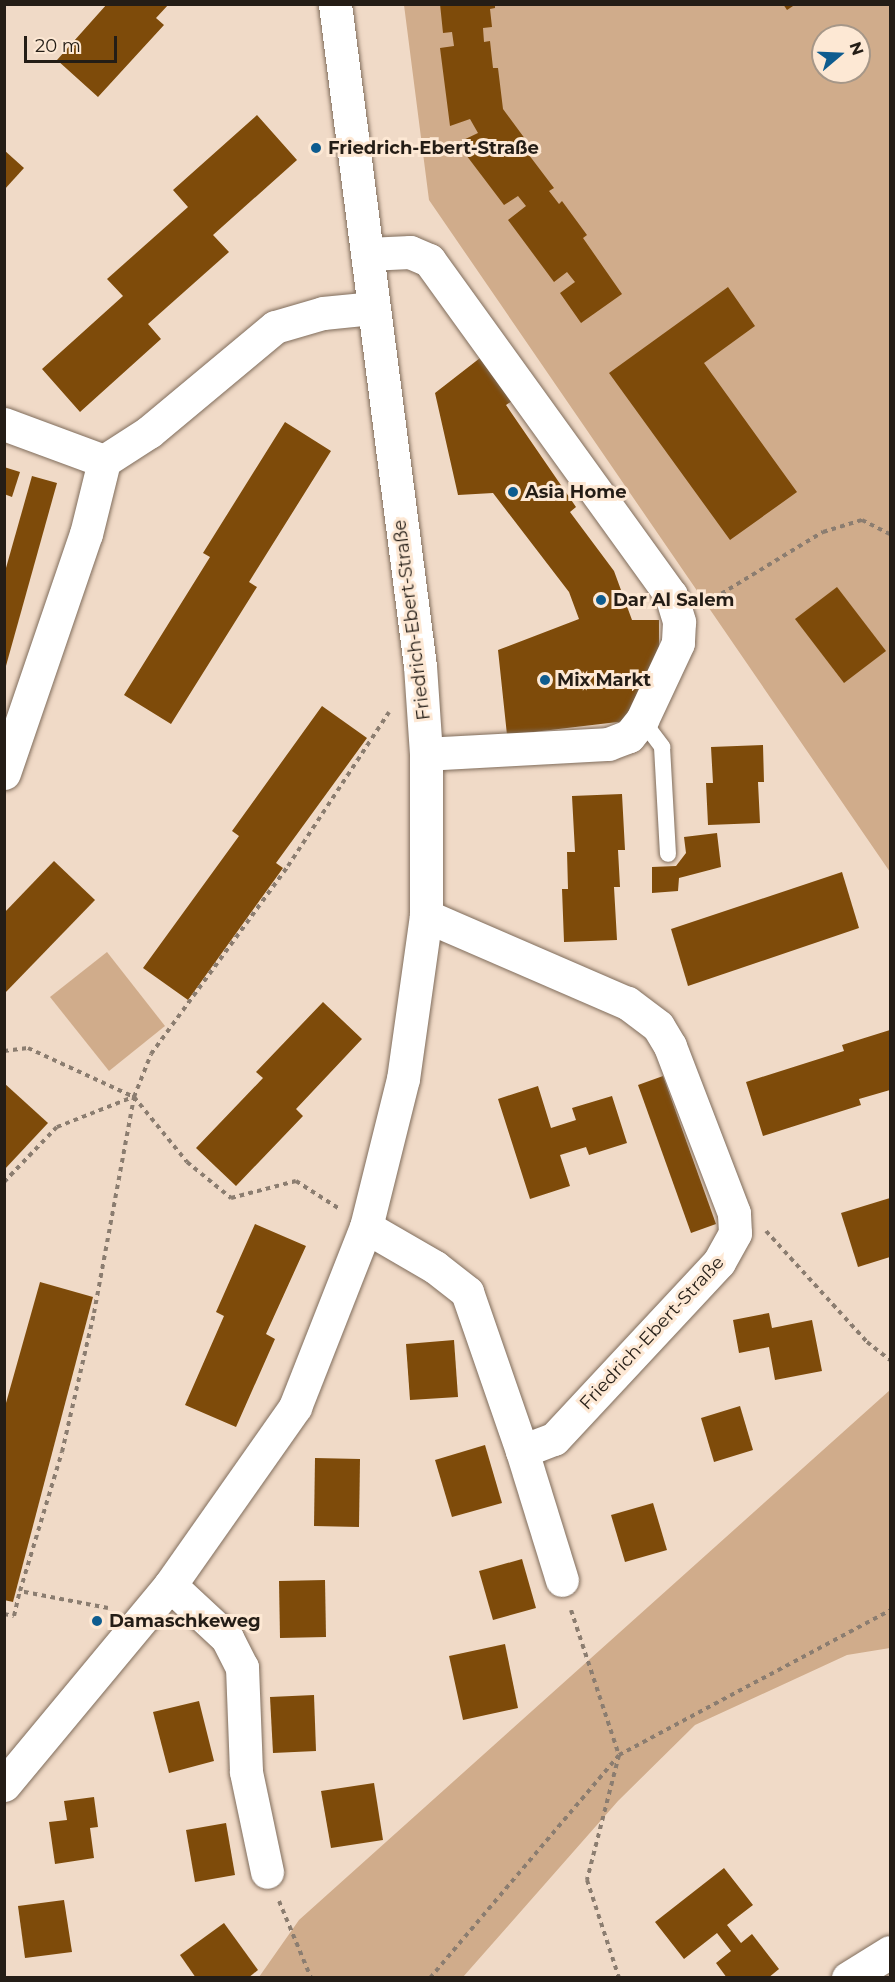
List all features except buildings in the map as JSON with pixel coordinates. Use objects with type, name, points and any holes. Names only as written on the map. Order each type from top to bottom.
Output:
[{"type":"street","name":"Friedrich-Ebert-Straße","points":[[4,1785],[170,1585],[295,1407],[366,1227],[403,1079],[426,916],[426,754],[420,666],[372,308],[335,4]]},
{"type":"street","points":[[367,254],[410,252],[429,260],[672,595],[679,622],[678,643],[642,720],[629,736],[608,744],[426,754]]},
{"type":"street","points":[[4,773],[86,534],[104,461],[149,432],[275,327],[324,313],[372,308]]},
{"type":"street","points":[[4,424],[104,461]]},
{"type":"street","name":"Friedrich-Ebert-Straße","points":[[426,916],[627,1003],[658,1026],[670,1046],[734,1213],[735,1233],[719,1262],[554,1439],[522,1451]]},
{"type":"street","points":[[366,1227],[435,1267],[467,1292],[522,1451],[562,1580]]},
{"type":"street","points":[[170,1585],[227,1638],[242,1667],[246,1772],[267,1872]]},
{"type":"street","points":[[848,1977],[891,1952]]},
{"type":"lane","points":[[642,720],[662,747],[668,854]]},
{"type":"path","points":[[679,622],[739,580],[823,532],[862,520],[891,534]]},
{"type":"path","points":[[4,1614],[14,1617],[62,1452],[94,1313],[134,1097],[151,1054],[288,866],[394,706]]},
{"type":"path","points":[[4,1051],[28,1048],[134,1097],[187,1162],[231,1198],[297,1181],[366,1227]]},
{"type":"path","points":[[4,1182],[57,1126],[134,1097]]},
{"type":"path","points":[[734,1213],[771,1234],[867,1342],[891,1360]]},
{"type":"path","points":[[562,1580],[619,1755],[587,1881],[620,1977]]},
{"type":"path","points":[[20,1591],[144,1615]]},
{"type":"path","points":[[429,1977],[619,1755],[891,1611]]},
{"type":"path","points":[[267,1872],[311,1977]]},
{"type":"shaded area","points":[[404,5],[890,5],[890,872],[429,200]]},
{"type":"shaded area","points":[[107,952],[165,1026],[109,1071],[50,997]]},
{"type":"shaded area","points":[[890,1390],[890,1648],[847,1655],[695,1725],[618,1801],[463,1977],[259,1977],[299,1920]]},
{"type":"place","name":"Friedrich-Ebert-Straße","points":[[316,148]]},
{"type":"place","name":"Asia Home","points":[[513,492]]},
{"type":"place","name":"Dar Al Salem","points":[[601,600]]},
{"type":"place","name":"Mix Markt","points":[[545,680]]},
{"type":"place","name":"Damaschkeweg","points":[[97,1621]]}]
